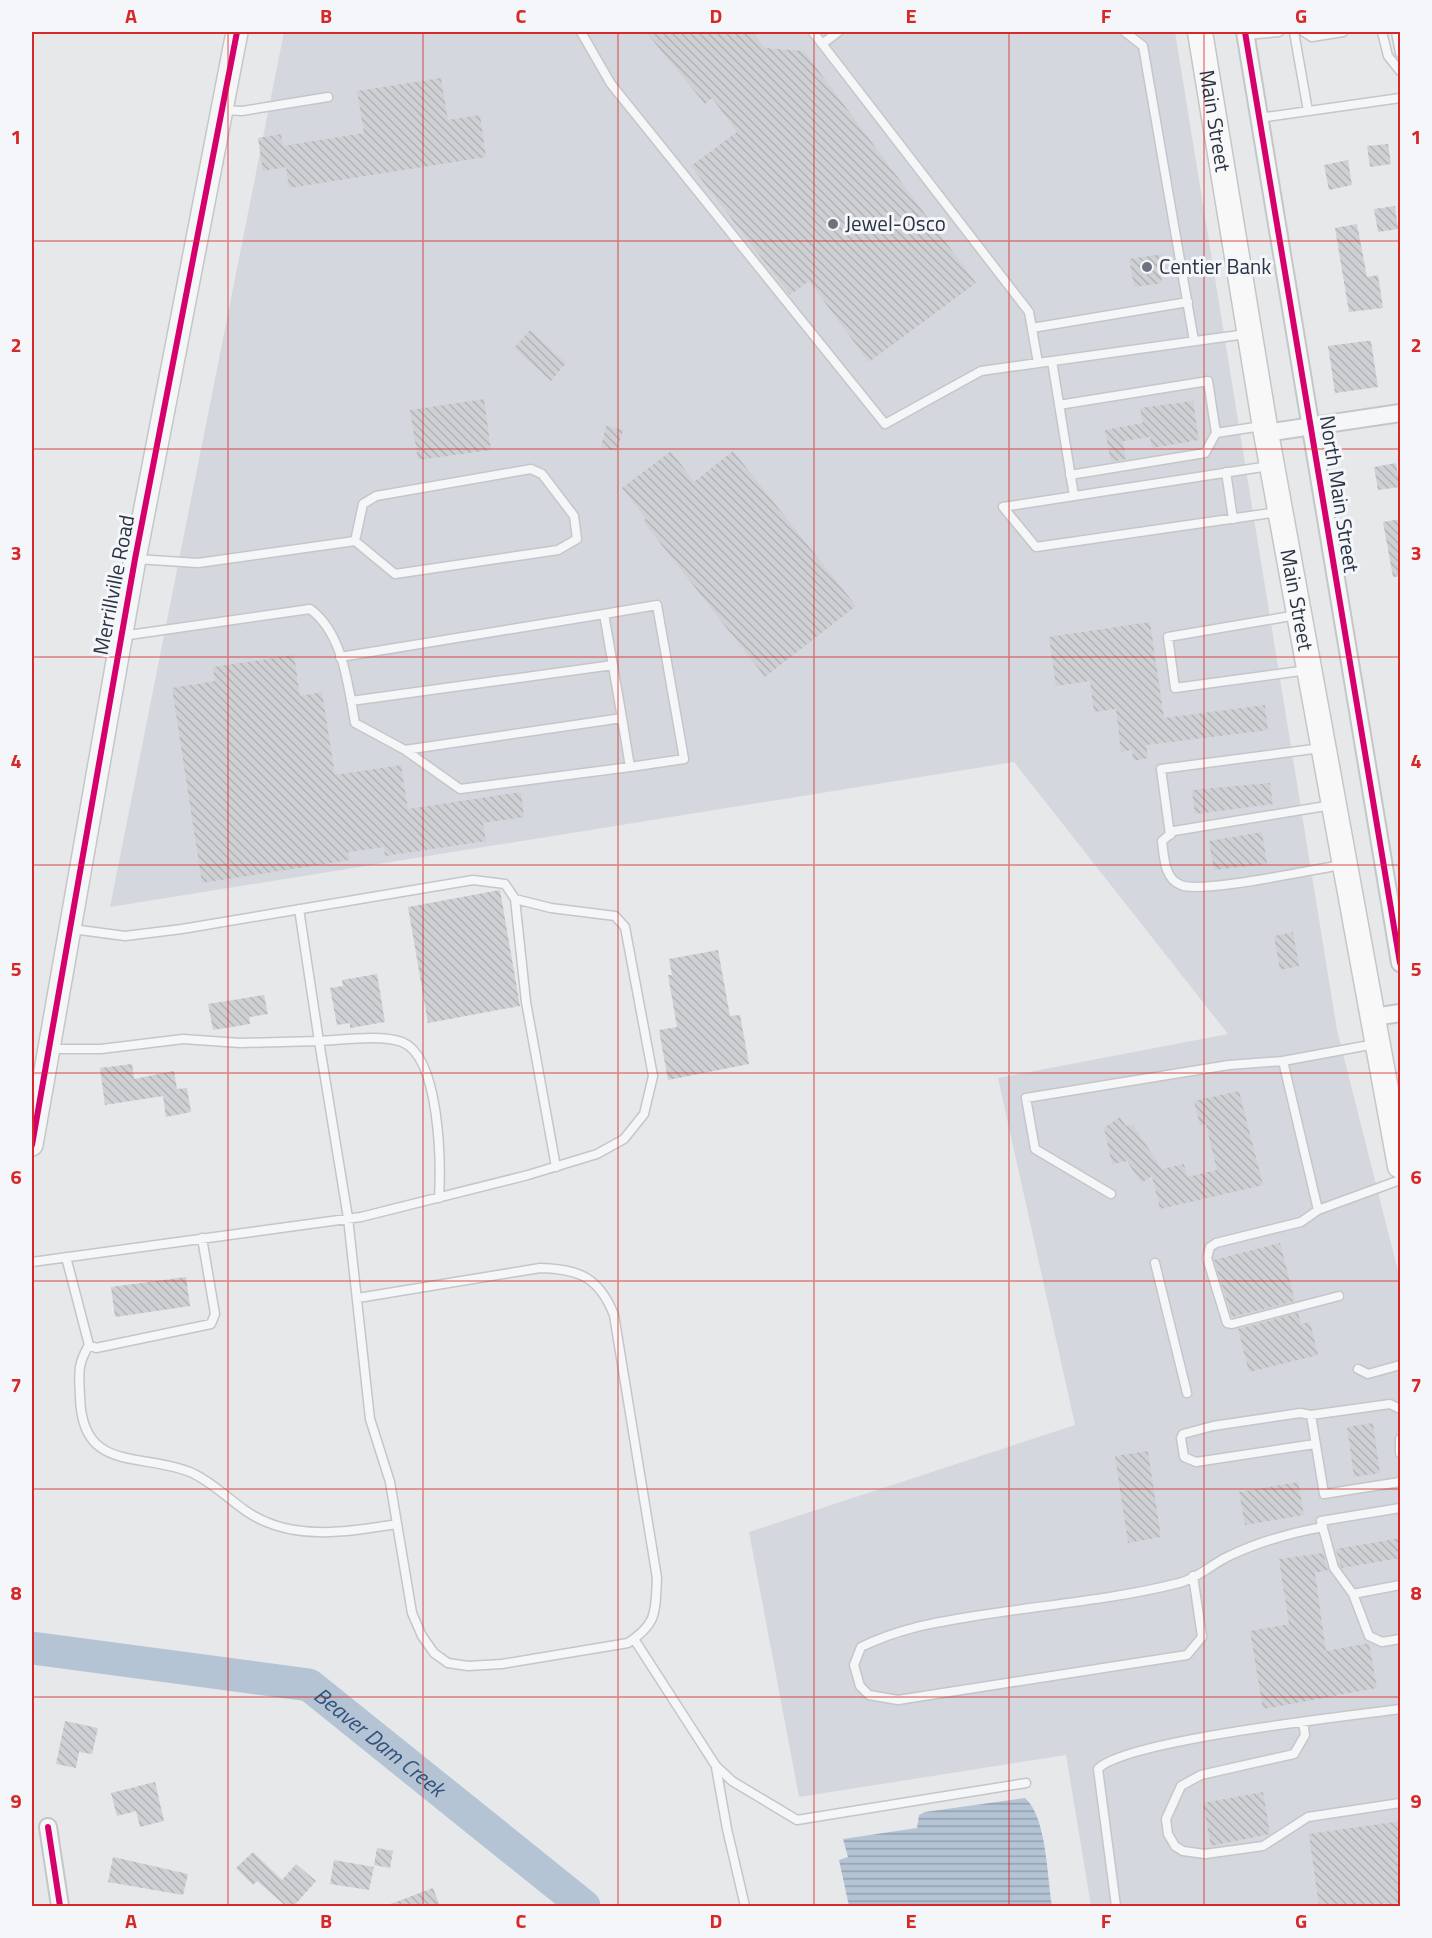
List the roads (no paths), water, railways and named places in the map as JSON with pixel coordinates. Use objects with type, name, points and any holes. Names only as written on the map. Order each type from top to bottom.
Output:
[{"type":"main road","name":"Main Street","points":[[1200,32],[1272,465],[1401,1166]]},
{"type":"street","name":"Merrillville Road","points":[[32,1145],[68,928],[135,559],[237,32]]},
{"type":"street","name":"North Main Street","points":[[1245,34],[1401,963]]},
{"type":"street","points":[[1266,429],[1311,426],[1401,413]]},
{"type":"street","points":[[1374,1017],[1401,1013]]},
{"type":"street","points":[[48,1827],[60,1906]]},
{"type":"lane","points":[[581,32],[611,84],[885,424],[981,371],[1250,333]]},
{"type":"lane","points":[[813,32],[1029,312],[1038,363]]},
{"type":"lane","points":[[822,44],[838,32]]},
{"type":"lane","points":[[1125,32],[1143,46],[1194,341]]},
{"type":"lane","points":[[1245,34],[1279,32]]},
{"type":"lane","points":[[1294,32],[1308,111]]},
{"type":"lane","points":[[1304,32],[1312,37],[1342,32]]},
{"type":"lane","points":[[1382,32],[1388,57],[1401,71]]},
{"type":"lane","points":[[1396,32],[1401,53]]},
{"type":"lane","points":[[223,110],[251,110],[328,97]]},
{"type":"lane","points":[[1260,118],[1401,98]]},
{"type":"lane","points":[[1032,328],[1188,302]]},
{"type":"lane","points":[[1052,361],[1074,496]]},
{"type":"lane","points":[[1059,405],[1208,381],[1216,433],[1204,453],[1070,475]]},
{"type":"lane","points":[[1216,433],[1266,429]]},
{"type":"lane","points":[[1272,465],[1003,507],[1036,548],[1281,512]]},
{"type":"lane","points":[[135,559],[198,563],[355,541],[395,574],[558,550],[577,539],[574,516],[542,474],[531,469],[376,496],[363,504],[355,541]]},
{"type":"lane","points":[[1226,472],[1233,519]]},
{"type":"lane","points":[[121,636],[310,609],[330,633],[340,657],[345,670],[355,723],[405,750],[460,789],[684,759],[657,605],[340,657]]},
{"type":"lane","points":[[604,615],[630,767]]},
{"type":"lane","points":[[1300,615],[1168,637],[1175,688],[1309,669]]},
{"type":"lane","points":[[351,701],[613,665]]},
{"type":"lane","points":[[405,750],[621,718]]},
{"type":"lane","points":[[1170,835],[1161,769],[1324,748]]},
{"type":"lane","points":[[1334,805],[1174,831],[1162,841],[1166,863],[1169,876],[1182,886],[1211,887],[1345,864]]},
{"type":"lane","points":[[68,928],[124,936],[473,880],[505,884],[515,899],[526,1002],[556,1167]]},
{"type":"lane","points":[[32,1262],[348,1218],[439,1198],[556,1167],[597,1154],[624,1139],[645,1114],[653,1076],[625,927],[615,916],[551,908],[515,899]]},
{"type":"lane","points":[[299,909],[348,1218],[370,1419],[390,1482],[412,1613],[422,1636],[434,1653],[448,1663],[468,1666],[502,1664],[628,1643],[645,1632],[655,1612],[657,1578],[614,1315],[607,1298],[591,1280],[566,1269],[540,1268],[358,1298]]},
{"type":"lane","points":[[48,1048],[101,1049],[183,1039],[240,1043],[385,1039],[402,1042],[417,1052],[426,1068],[437,1127],[439,1198]]},
{"type":"lane","points":[[1111,1194],[1035,1149],[1026,1098],[1229,1065],[1283,1061],[1378,1043]]},
{"type":"lane","points":[[1283,1061],[1318,1210]]},
{"type":"lane","points":[[1339,1296],[1232,1324],[1227,1323],[1207,1258],[1210,1247],[1216,1242],[1301,1222],[1318,1210],[1401,1180]]},
{"type":"lane","points":[[89,1345],[96,1348],[211,1324],[215,1314],[202,1238]]},
{"type":"lane","points":[[66,1257],[89,1345],[79,1361],[80,1411],[84,1428],[110,1455],[132,1461],[177,1467],[199,1476],[248,1512],[294,1531],[322,1533],[397,1524]]},
{"type":"lane","points":[[1155,1263],[1187,1393]]},
{"type":"lane","points":[[1358,1369],[1368,1374],[1401,1365]]},
{"type":"lane","points":[[1316,1444],[1196,1462],[1184,1457],[1180,1438],[1183,1434],[1213,1426],[1300,1413],[1311,1415],[1390,1404],[1401,1408]]},
{"type":"lane","points":[[1311,1415],[1324,1494],[1401,1482]]},
{"type":"lane","points":[[1401,1439],[1398,1442],[1401,1453]]},
{"type":"lane","points":[[1401,1509],[1321,1521],[1334,1569],[1353,1594],[1369,1636],[1382,1642],[1401,1639]]},
{"type":"lane","points":[[1193,1576],[1202,1637],[1187,1655],[898,1700],[869,1695],[860,1686],[854,1665],[861,1647],[891,1633],[914,1626],[1131,1594],[1183,1582],[1193,1576],[1226,1557],[1281,1535],[1323,1527]]},
{"type":"lane","points":[[1353,1594],[1401,1585]]},
{"type":"lane","points":[[634,1639],[716,1766],[732,1781],[797,1820],[1026,1783]]},
{"type":"lane","points":[[1116,1906],[1098,1768],[1104,1763],[1131,1751],[1303,1722],[1401,1709]]},
{"type":"lane","points":[[1303,1722],[1305,1735],[1294,1754],[1201,1775],[1181,1786],[1166,1820],[1168,1834],[1175,1846],[1183,1851],[1205,1854],[1263,1846],[1308,1817],[1401,1803]]},
{"type":"lane","points":[[716,1766],[727,1829],[745,1906]]},
{"type":"water","points":[[1025,1798],[1038,1819],[1042,1833],[1052,1906],[849,1906],[839,1860],[848,1857],[843,1839],[917,1828],[919,1815],[925,1812]]},
{"type":"waterway","name":"Beaver Dam Creek","points":[[32,1648],[309,1685],[584,1906]]},
{"type":"place","name":"Jewel-Osco","points":[[833,224]]},
{"type":"place","name":"Centier Bank","points":[[1147,267]]}]
